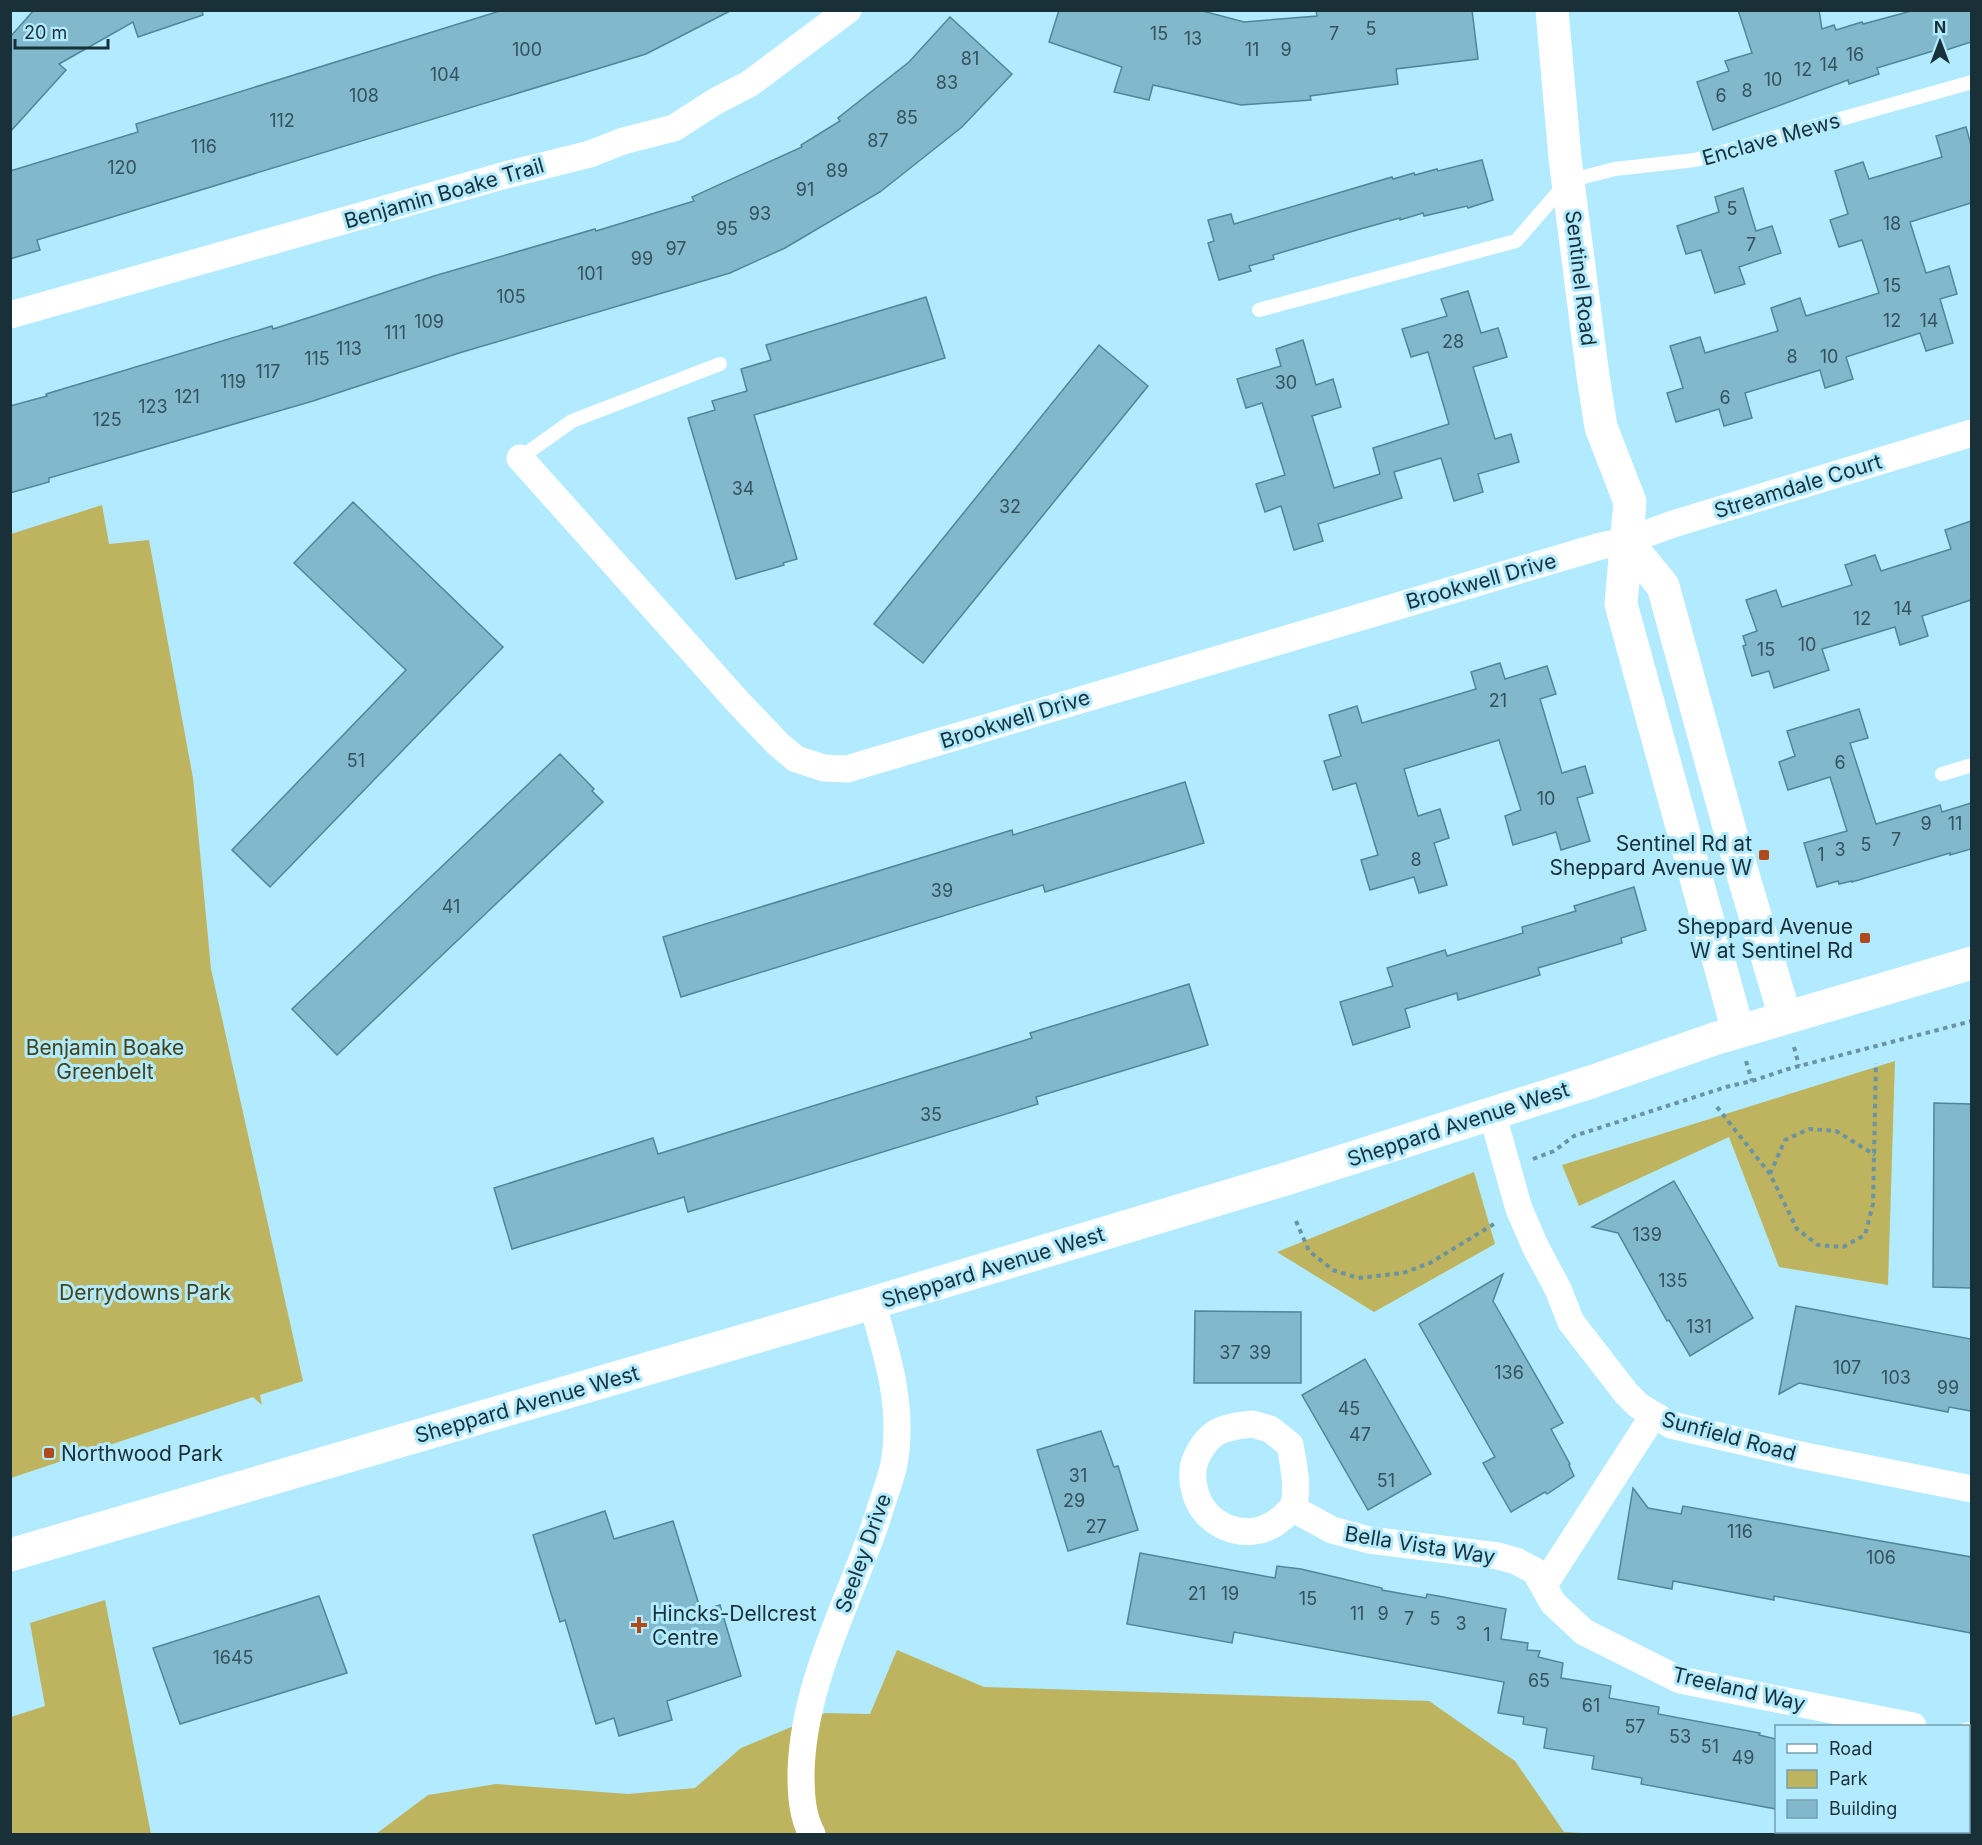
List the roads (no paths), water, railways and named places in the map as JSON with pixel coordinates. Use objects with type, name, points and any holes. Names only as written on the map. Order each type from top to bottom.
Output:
[{"type":"main road","name":"Sentinel Road","points":[[1552,10],[1568,181],[1601,427],[1629,502],[1621,604],[1738,1031]]},
{"type":"main road","points":[[1626,541],[1663,586],[1734,845],[1785,1017]]},
{"type":"main road","name":"Sheppard Avenue West","points":[[10,1555],[872,1303],[1289,1178],[1591,1082],[1738,1031],[1971,963]]},
{"type":"street","name":"Benjamin Boake Trail","points":[[10,315],[502,176],[590,154],[623,141],[674,128],[716,101],[749,84],[848,10]]},
{"type":"street","name":"Streamdale Court","points":[[1626,541],[1673,524],[1971,433]]},
{"type":"street","name":"Brookwell Drive","points":[[520,458],[778,744],[796,759],[824,768],[847,769],[880,760],[1229,654],[1601,546],[1626,541]]},
{"type":"street","name":"Sunfield Road","points":[[1492,1113],[1519,1209],[1572,1322],[1626,1393],[1639,1406],[1671,1425],[1805,1456],[1971,1489]]},
{"type":"street","name":"Seeley Drive","points":[[812,1834],[805,1821],[801,1784],[804,1736],[822,1664],[863,1561],[894,1465],[897,1430],[896,1400],[885,1346],[872,1303]]},
{"type":"street","points":[[1544,1585],[1653,1416]]},
{"type":"street","name":"Bella Vista Way","points":[[1292,1508],[1332,1530],[1369,1540],[1498,1556],[1516,1561],[1535,1571],[1544,1585]]},
{"type":"street","name":"Treeland Way","points":[[1544,1585],[1552,1603],[1584,1632],[1680,1680],[1908,1725]]},
{"type":"lane","name":"Enclave Mews","points":[[1568,181],[1615,169],[1695,160],[1971,82]]},
{"type":"lane","points":[[1260,310],[1516,241],[1568,181]]},
{"type":"lane","points":[[520,458],[572,420],[720,364]]},
{"type":"lane","points":[[1942,774],[1971,765]]},
{"type":"place","name":"Sentinel Rd at Sheppard Avenue W","points":[[1764,855]]},
{"type":"place","name":"Sheppard Avenue W at Sentinel Rd","points":[[1865,938]]},
{"type":"place","name":"Northwood Park","points":[[49,1453]]},
{"type":"place","name":"Hincks-Dellcrest Centre","points":[[639,1625]]},
{"type":"park label","name":"Benjamin Boake Greenbelt","points":[[105,1059]]},
{"type":"park label","name":"Derrydowns Park","points":[[145,1292]]}]
